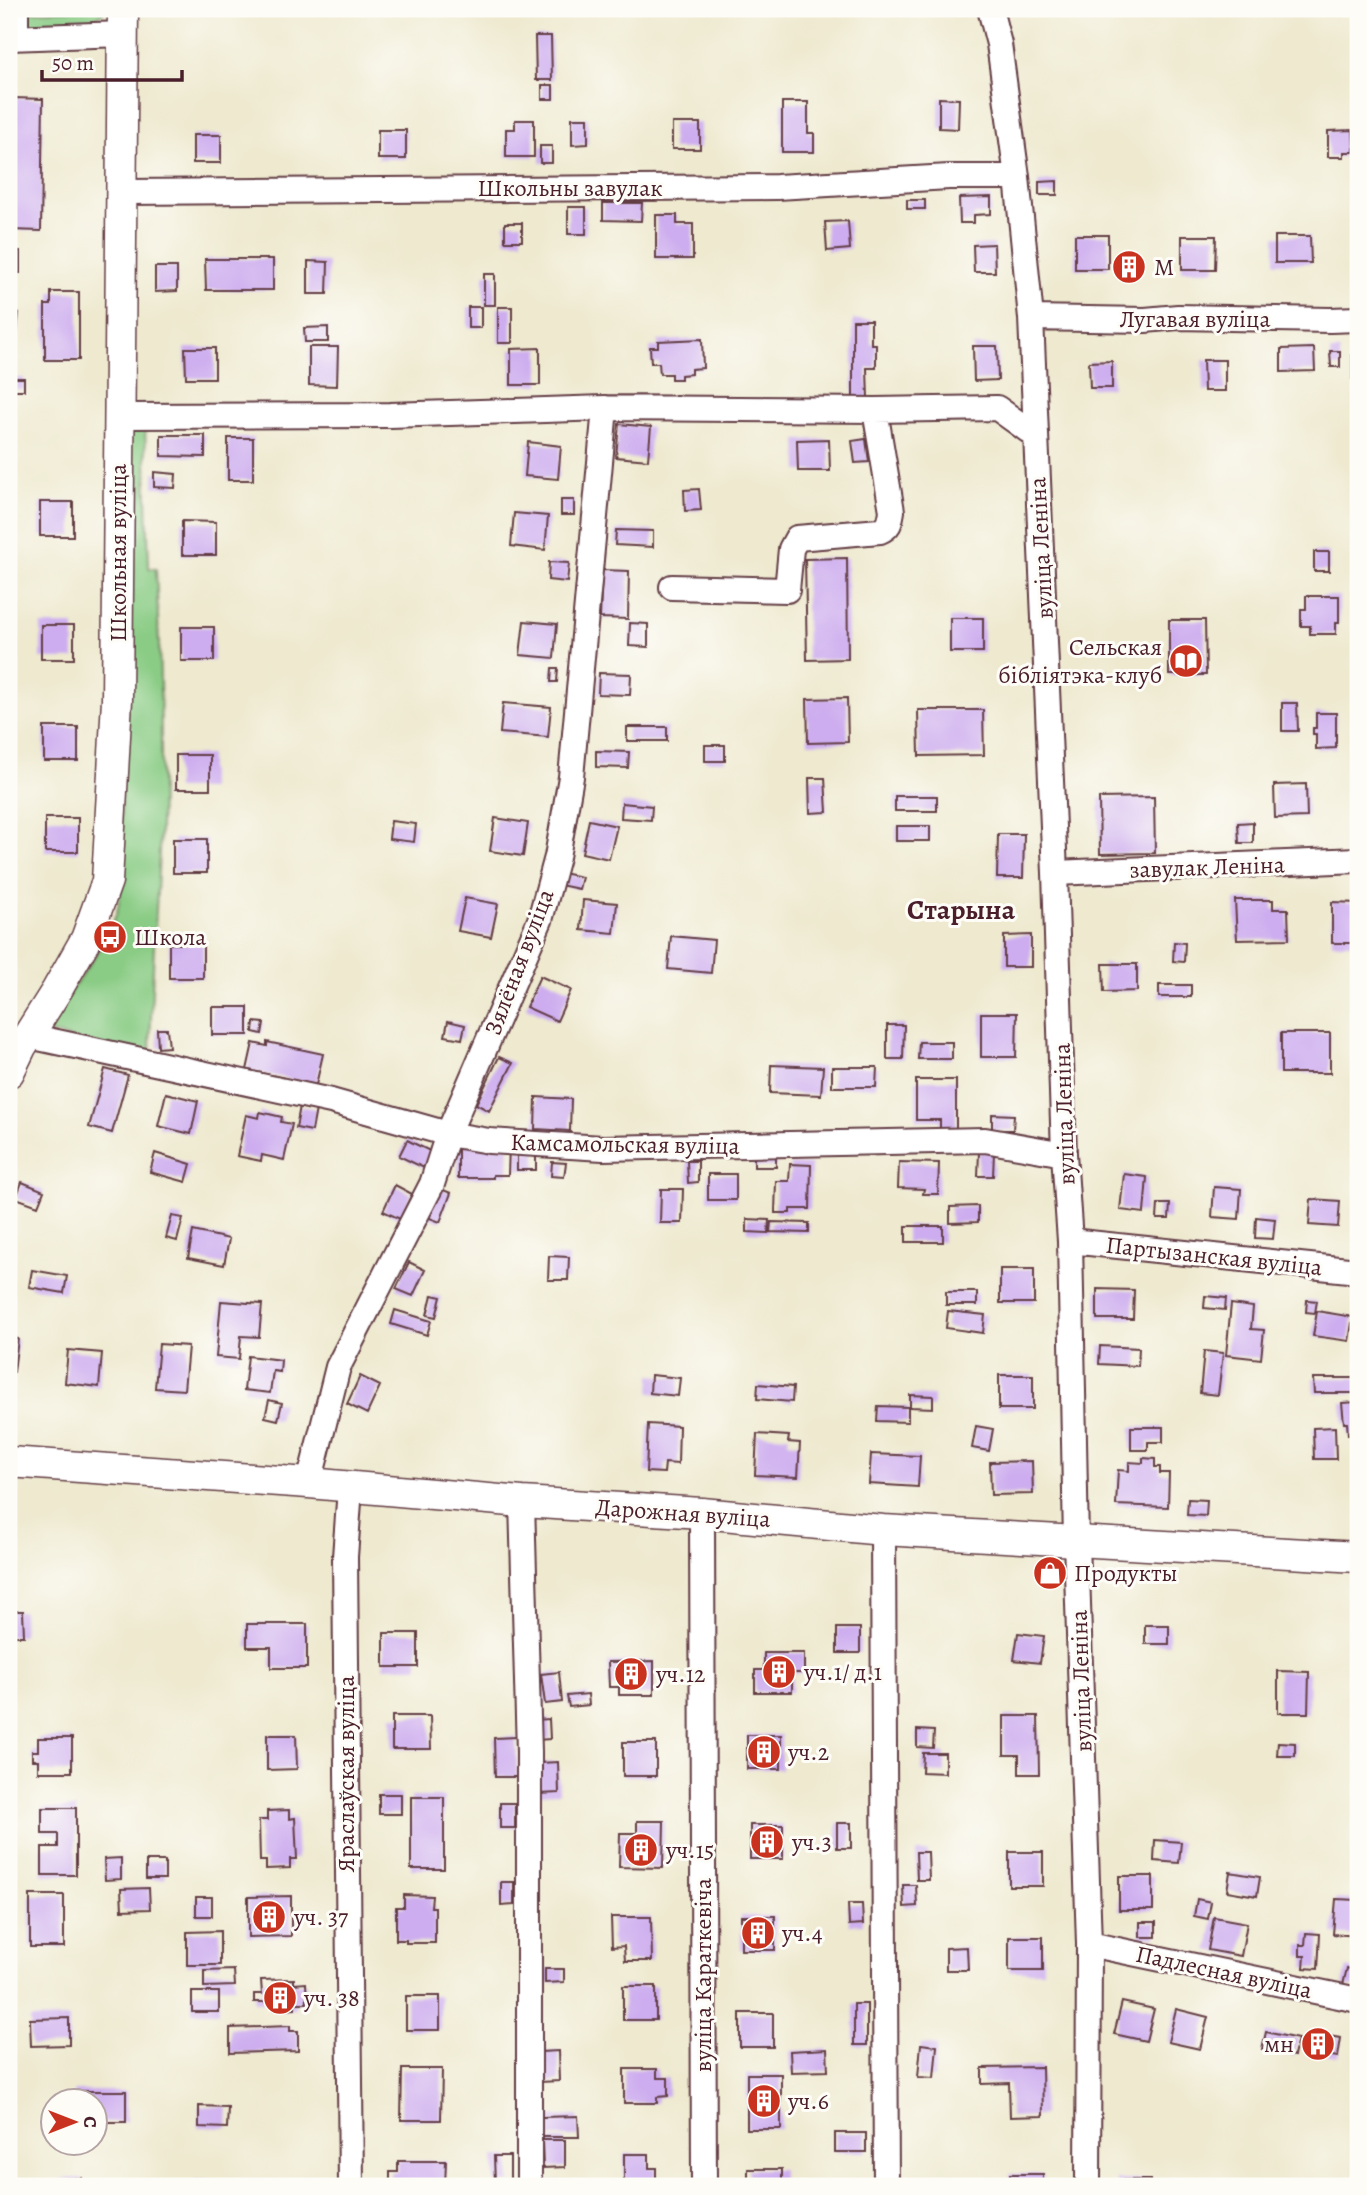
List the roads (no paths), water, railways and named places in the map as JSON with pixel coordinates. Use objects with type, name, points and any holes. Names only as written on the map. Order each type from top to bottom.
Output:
[{"type":"main road","name":"Школьная вуліца","points":[[17,1051],[86,939],[107,880],[117,700],[123,21]]},
{"type":"main road","name":"Дарожная вуліца","points":[[9,1462],[309,1483],[350,1489],[522,1502],[702,1513],[883,1530],[1358,1557]]},
{"type":"street","points":[[16,9],[13,38],[123,21]]},
{"type":"street","name":"вуліца Леніна","points":[[990,9],[999,44],[1017,177],[1031,318],[1034,384],[1064,1154],[1070,1241],[1076,1541],[1089,1944],[1087,2186]]},
{"type":"street","name":"Школьны завулак","points":[[123,192],[776,187],[949,177],[1017,177]]},
{"type":"street","name":"Лугавая вуліца","points":[[1031,318],[1358,319]]},
{"type":"street","points":[[119,416],[390,415],[605,408],[997,408],[1034,384]]},
{"type":"street","name":"Зялёная вуліца","points":[[309,1483],[338,1367],[432,1184],[448,1134],[540,920],[557,857],[571,777],[605,408]]},
{"type":"street","points":[[997,408],[1036,436]]},
{"type":"street","points":[[672,587],[787,590],[791,549],[797,538],[880,531],[887,528],[892,511],[875,410]]},
{"type":"street","name":"завулак Леніна","points":[[1055,873],[1358,860]]},
{"type":"street","name":"Камсамольская вуліца","points":[[17,1051],[331,1101],[448,1134],[489,1141],[603,1148],[985,1140],[1064,1154]]},
{"type":"street","name":"Партызанская вуліца","points":[[1070,1241],[1358,1271]]},
{"type":"street","name":"Яраслаўская вуліца","points":[[350,1489],[345,1570],[351,2186]]},
{"type":"street","points":[[522,1502],[529,1752],[529,2186]]},
{"type":"street","name":"вуліца Караткевіча","points":[[702,1513],[704,2186]]},
{"type":"street","points":[[883,1530],[886,2186]]},
{"type":"street","name":"Падлесная вуліца","points":[[1089,1944],[1358,2000]]},
{"type":"place","name":"M","points":[[1129,267]]},
{"type":"place","name":"Сельская бібліятэка-клуб","points":[[1186,661]]},
{"type":"place","name":"Школа","points":[[110,937]]},
{"type":"place","name":"Продукты","points":[[1050,1573]]},
{"type":"place","name":"уч.1/ д.1","points":[[779,1672]]},
{"type":"place","name":"уч.12","points":[[631,1674]]},
{"type":"place","name":"уч.2","points":[[764,1752]]},
{"type":"place","name":"уч.3","points":[[767,1842]]},
{"type":"place","name":"уч.15","points":[[641,1850]]},
{"type":"place","name":"уч. 37","points":[[269,1917]]},
{"type":"place","name":"уч.4","points":[[758,1933]]},
{"type":"place","name":"уч. 38","points":[[280,1998]]},
{"type":"place","name":"мн","points":[[1318,2044]]},
{"type":"place","name":"уч.6","points":[[764,2101]]},
{"type":"district","name":"Старына","points":[[961,909]]}]
